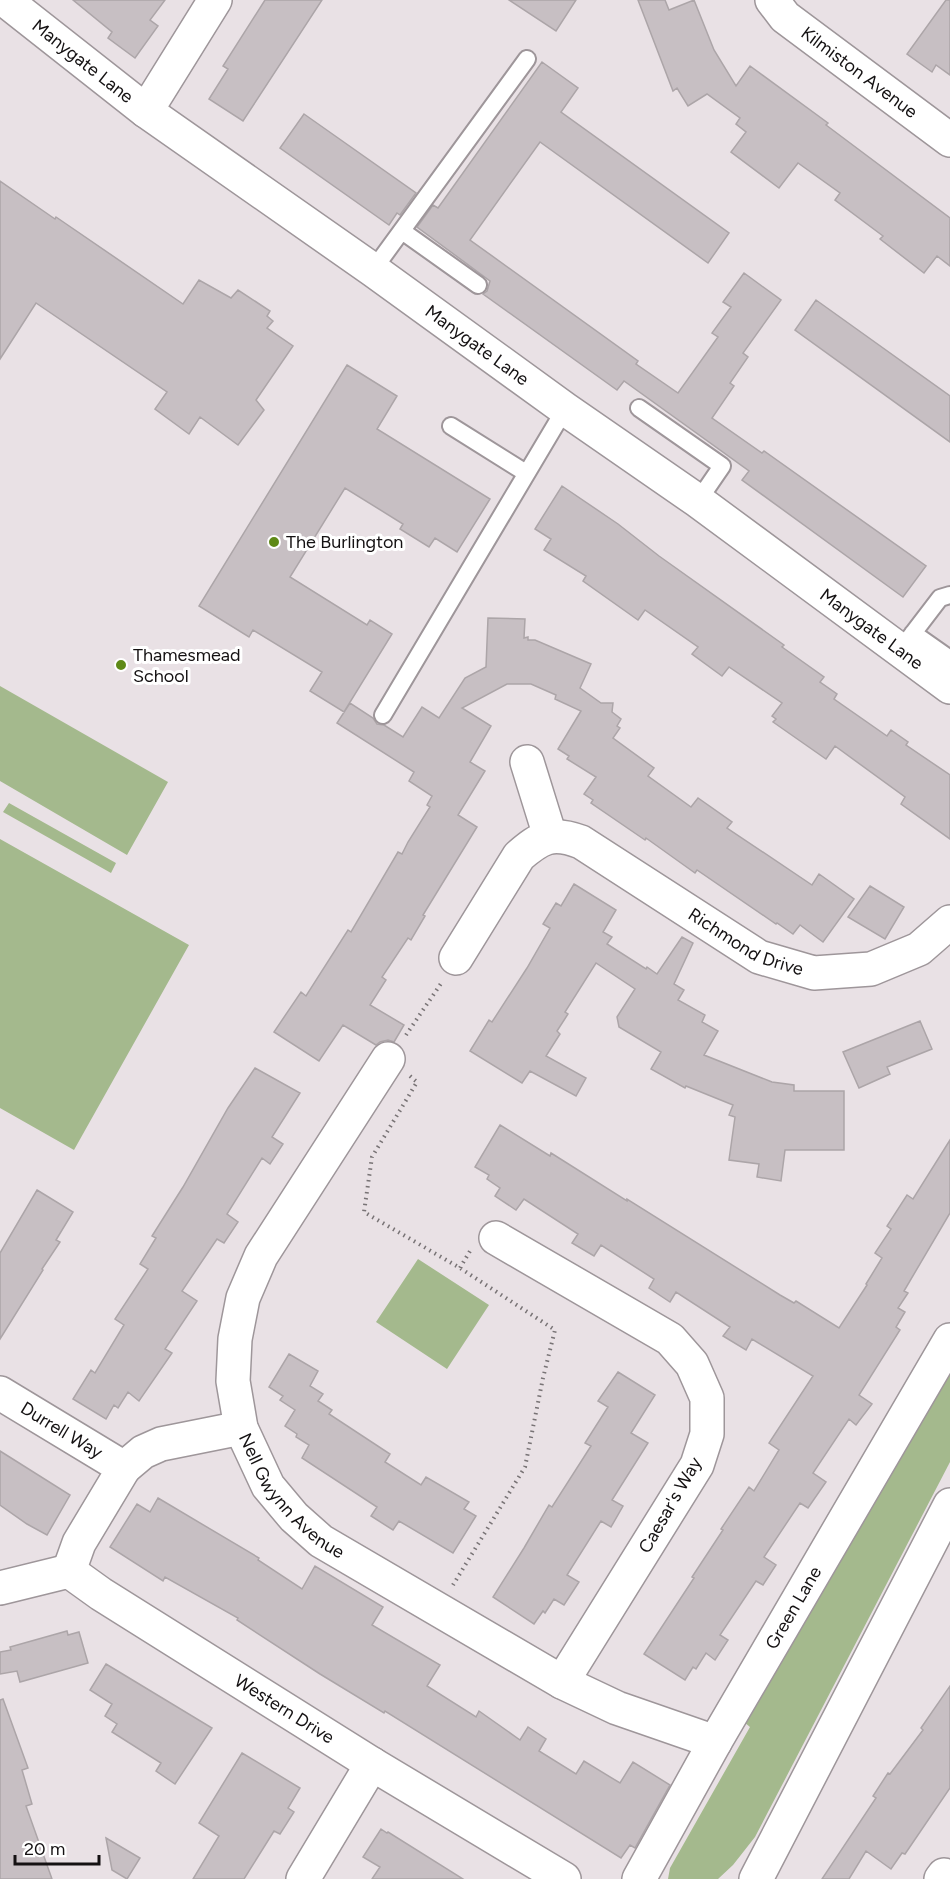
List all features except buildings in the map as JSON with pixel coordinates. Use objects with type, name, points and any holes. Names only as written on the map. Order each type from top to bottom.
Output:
[{"type":"street","name":"Manygate Lane","points":[[5,0],[146,111],[373,270],[565,409],[907,641],[950,687]]},
{"type":"street","points":[[146,111],[215,0]]},
{"type":"street","name":"Kilmiston Avenue","points":[[772,0],[785,17],[950,140]]},
{"type":"street","points":[[456,958],[519,856],[533,843],[550,836],[527,762]]},
{"type":"street","name":"Richmond Drive","points":[[550,836],[567,836],[581,842],[759,957],[814,973],[871,969],[918,949],[950,922]]},
{"type":"street","name":"Nell Gwynn Avenue","points":[[388,1059],[261,1256],[243,1298],[236,1339],[233,1381],[241,1428],[268,1486],[294,1517],[321,1541],[562,1682],[617,1708],[715,1742]]},
{"type":"street","name":"Caesar's Way","points":[[496,1238],[670,1339],[692,1364],[707,1398],[707,1434],[697,1465],[562,1682]]},
{"type":"street","name":"Green Lane","points":[[639,1879],[715,1742],[950,1340]]},
{"type":"street","name":"Durrell Way","points":[[0,1393],[124,1468]]},
{"type":"street","name":"Durrell Way","points":[[69,1571],[79,1543],[124,1468],[143,1452],[161,1444],[241,1428]]},
{"type":"street","points":[[756,1879],[950,1505]]},
{"type":"street","points":[[0,1588],[69,1571]]},
{"type":"street","name":"Western Drive","points":[[69,1571],[101,1594],[372,1764],[564,1879]]},
{"type":"street","points":[[303,1879],[372,1764]]},
{"type":"lane","points":[[373,270],[527,59]]},
{"type":"lane","points":[[402,231],[478,285]]},
{"type":"lane","points":[[639,408],[722,466],[698,501]]},
{"type":"lane","points":[[383,715],[565,409]]},
{"type":"lane","points":[[452,426],[526,473]]},
{"type":"lane","points":[[950,595],[940,598],[907,641],[950,659]]},
{"type":"path","points":[[432,1605],[449,1592],[525,1467],[555,1330],[460,1268],[364,1212],[372,1157],[417,1082],[388,1059],[411,1029],[456,958]]},
{"type":"green space","points":[[0,686],[168,782],[127,855],[0,781]]},
{"type":"green space","points":[[9,803],[116,863],[111,873],[3,812]]},
{"type":"green space","points":[[0,839],[189,945],[74,1150],[0,1108]]},
{"type":"green space","points":[[418,1259],[489,1305],[447,1369],[376,1322]]},
{"type":"green space","points":[[950,1368],[950,1462],[755,1837],[733,1865],[718,1879],[668,1879],[670,1868],[750,1727],[744,1722]]},
{"type":"place","name":"The Burlington","points":[[274,542]]},
{"type":"place","name":"Thamesmead School","points":[[121,665]]}]
